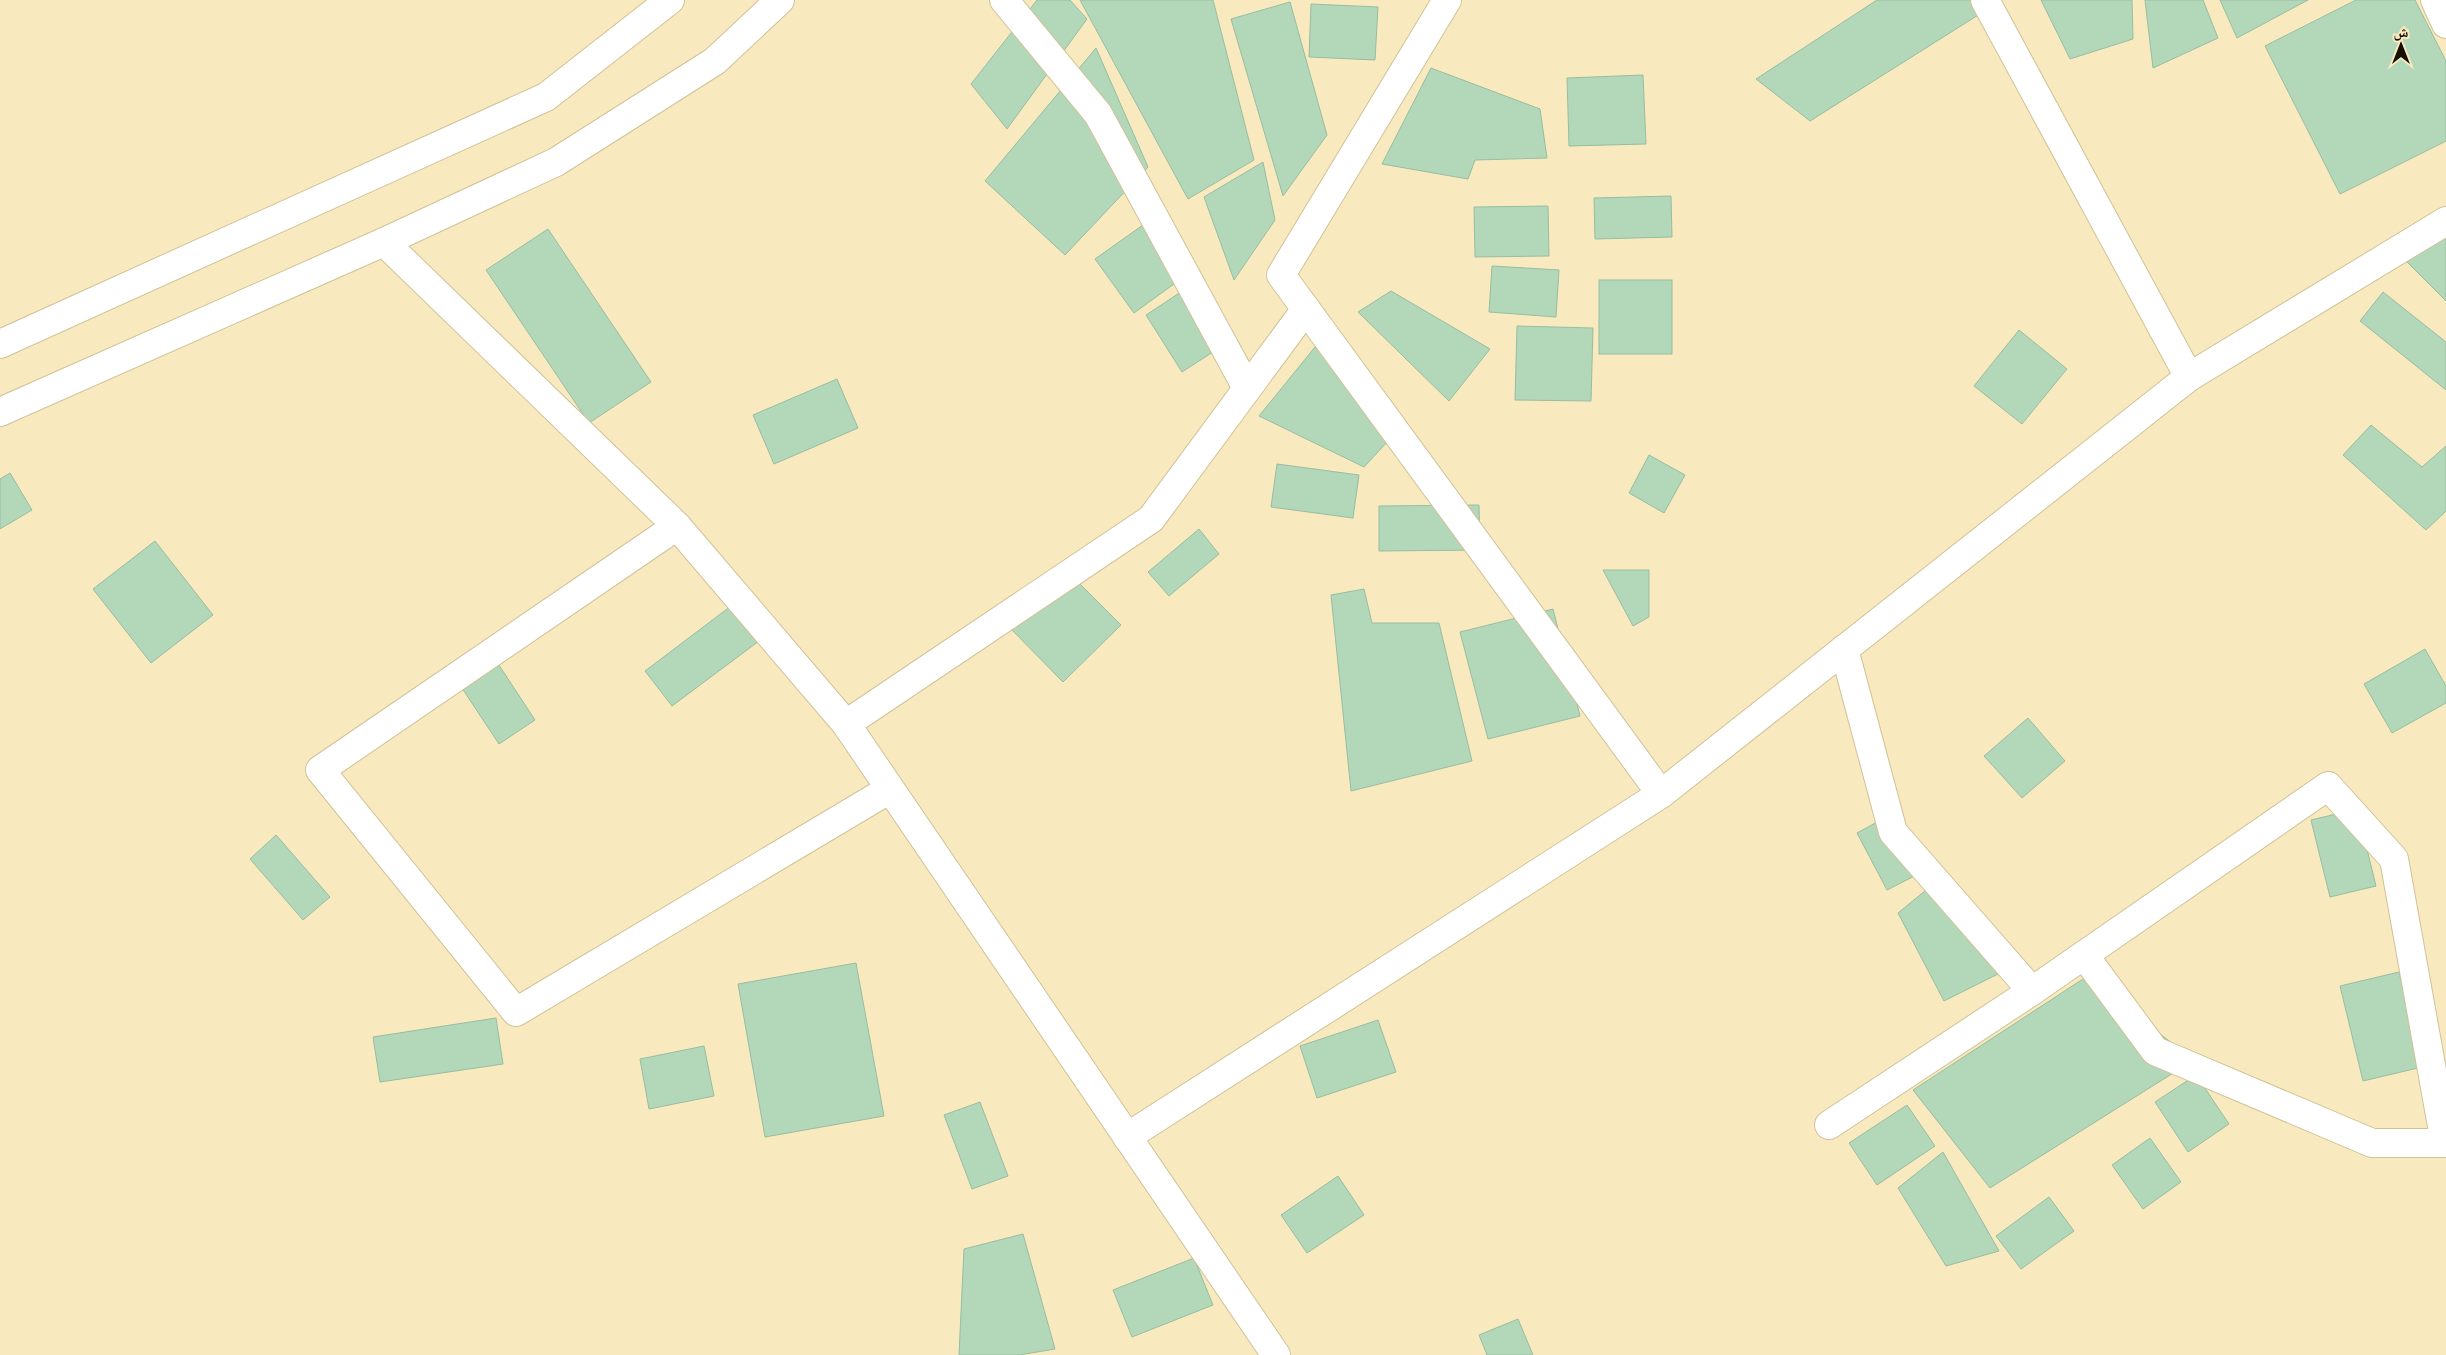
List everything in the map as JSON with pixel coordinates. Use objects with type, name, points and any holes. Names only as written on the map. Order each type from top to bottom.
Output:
[{"type":"street","points":[[0,344],[546,97],[670,0]]},
{"type":"street","points":[[0,412],[384,242],[556,162],[715,62],[780,0]]},
{"type":"street","points":[[1004,0],[1098,114],[1247,388]]},
{"type":"street","points":[[1447,0],[1281,275],[1661,794]]},
{"type":"street","points":[[1985,0],[2189,376]]},
{"type":"street","points":[[2435,0],[2446,24]]},
{"type":"street","points":[[1127,1137],[1661,794],[2189,376],[2446,221]]},
{"type":"street","points":[[384,242],[677,526],[846,724],[1276,1355]]},
{"type":"street","points":[[846,724],[1151,519],[1306,309]]},
{"type":"street","points":[[677,526],[320,770],[516,1012],[890,789]]},
{"type":"street","points":[[1844,649],[1893,832],[2032,991]]},
{"type":"street","points":[[1829,1125],[2032,991],[2328,786],[2394,859],[2446,1143],[2372,1143],[2155,1052],[2084,955]]},
{"type":"building","points":[[1037,0],[1070,0],[1087,19],[1007,129],[971,84]]},
{"type":"building","points":[[1080,0],[1213,0],[1254,160],[1188,199]]},
{"type":"building","points":[[1877,0],[1986,0],[1991,7],[1810,121],[1756,79]]},
{"type":"building","points":[[2041,0],[2132,0],[2133,39],[2070,59]]},
{"type":"building","points":[[2145,0],[2203,0],[2218,38],[2153,68]]},
{"type":"building","points":[[2220,0],[2308,0],[2237,38]]},
{"type":"building","points":[[2356,0],[2415,0],[2446,61],[2446,141],[2340,194],[2265,46]]},
{"type":"building","points":[[1290,2],[1327,135],[1283,196],[1231,19]]},
{"type":"building","points":[[1311,4],[1378,7],[1375,60],[1309,57]]},
{"type":"building","points":[[1096,48],[1148,167],[1065,255],[985,181]]},
{"type":"building","points":[[1431,68],[1540,109],[1547,158],[1475,160],[1468,179],[1382,164]]},
{"type":"building","points":[[1643,75],[1646,144],[1569,146],[1567,78]]},
{"type":"building","points":[[1263,162],[1275,220],[1234,280],[1204,197]]},
{"type":"building","points":[[1671,196],[1672,237],[1595,239],[1594,198]]},
{"type":"building","points":[[1548,206],[1549,256],[1475,257],[1474,207]]},
{"type":"building","points":[[1157,215],[1196,268],[1134,313],[1095,259]]},
{"type":"building","points":[[548,229],[651,382],[589,423],[486,270]]},
{"type":"building","points":[[2446,237],[2446,301],[2400,255]]},
{"type":"building","points":[[1492,266],[1559,270],[1556,317],[1489,312]]},
{"type":"building","points":[[1599,280],[1672,280],[1672,354],[1599,354]]},
{"type":"building","points":[[1196,282],[1233,339],[1182,372],[1146,315]]},
{"type":"building","points":[[1391,291],[1490,349],[1449,401],[1358,312]]},
{"type":"building","points":[[2383,292],[2446,342],[2446,390],[2360,321]]},
{"type":"building","points":[[1517,326],[1593,328],[1591,401],[1515,400]]},
{"type":"building","points":[[2019,330],[2067,369],[2022,424],[1974,386]]},
{"type":"building","points":[[1315,347],[1402,426],[1364,467],[1259,416]]},
{"type":"building","points":[[837,379],[858,428],[774,464],[753,415]]},
{"type":"building","points":[[2371,425],[2422,467],[2446,446],[2446,511],[2426,530],[2343,455]]},
{"type":"building","points":[[1649,455],[1685,475],[1664,513],[1629,493]]},
{"type":"building","points":[[1277,464],[1359,475],[1353,518],[1271,507]]},
{"type":"building","points":[[10,473],[32,510],[0,529],[0,479]]},
{"type":"building","points":[[1479,505],[1480,550],[1379,551],[1379,506]]},
{"type":"building","points":[[1199,529],[1219,554],[1169,596],[1148,572]]},
{"type":"building","points":[[155,541],[213,615],[151,663],[93,589]]},
{"type":"building","points":[[1603,570],[1649,570],[1649,617],[1633,626]]},
{"type":"building","points":[[1069,573],[1121,625],[1063,682],[1012,630]]},
{"type":"building","points":[[1364,589],[1372,623],[1439,623],[1472,761],[1351,791],[1331,595]]},
{"type":"building","points":[[731,606],[759,641],[672,706],[645,671]]},
{"type":"building","points":[[1553,609],[1580,716],[1488,739],[1460,632]]},
{"type":"building","points":[[2425,649],[2446,686],[2446,703],[2392,733],[2364,684]]},
{"type":"building","points":[[489,650],[535,720],[499,744],[452,673]]},
{"type":"building","points":[[2028,718],[2065,761],[2022,798],[1984,756]]},
{"type":"building","points":[[2357,809],[2376,886],[2330,897],[2311,820]]},
{"type":"building","points":[[1897,811],[1928,869],[1887,890],[1857,833]]},
{"type":"building","points":[[276,835],[330,897],[303,920],[250,859]]},
{"type":"building","points":[[1936,882],[2008,969],[1944,1001],[1898,913]]},
{"type":"building","points":[[856,963],[884,1116],[765,1137],[738,984]]},
{"type":"building","points":[[2399,972],[2422,1067],[2363,1081],[2340,986]]},
{"type":"building","points":[[2086,977],[2194,1060],[1990,1188],[1913,1090]]},
{"type":"building","points":[[496,1018],[503,1064],[380,1082],[373,1037]]},
{"type":"building","points":[[1378,1020],[1396,1072],[1317,1098],[1300,1046]]},
{"type":"building","points":[[704,1046],[714,1096],[649,1109],[640,1059]]},
{"type":"building","points":[[2196,1075],[2229,1124],[2188,1152],[2155,1102]]},
{"type":"building","points":[[980,1102],[1008,1176],[972,1189],[944,1115]]},
{"type":"building","points":[[1907,1105],[1935,1146],[1877,1185],[1849,1143]]},
{"type":"building","points":[[2150,1138],[2181,1182],[2143,1209],[2112,1165]]},
{"type":"building","points":[[1943,1152],[1999,1251],[1946,1266],[1898,1188]]},
{"type":"building","points":[[1338,1176],[1364,1215],[1307,1253],[1281,1215]]},
{"type":"building","points":[[2049,1197],[2074,1231],[2021,1269],[1996,1236]]},
{"type":"building","points":[[1023,1234],[1055,1349],[1019,1355],[959,1355],[964,1249]]},
{"type":"building","points":[[1194,1258],[1213,1305],[1132,1337],[1113,1290]]},
{"type":"building","points":[[1518,1319],[1533,1355],[1487,1355],[1479,1335]]}]
